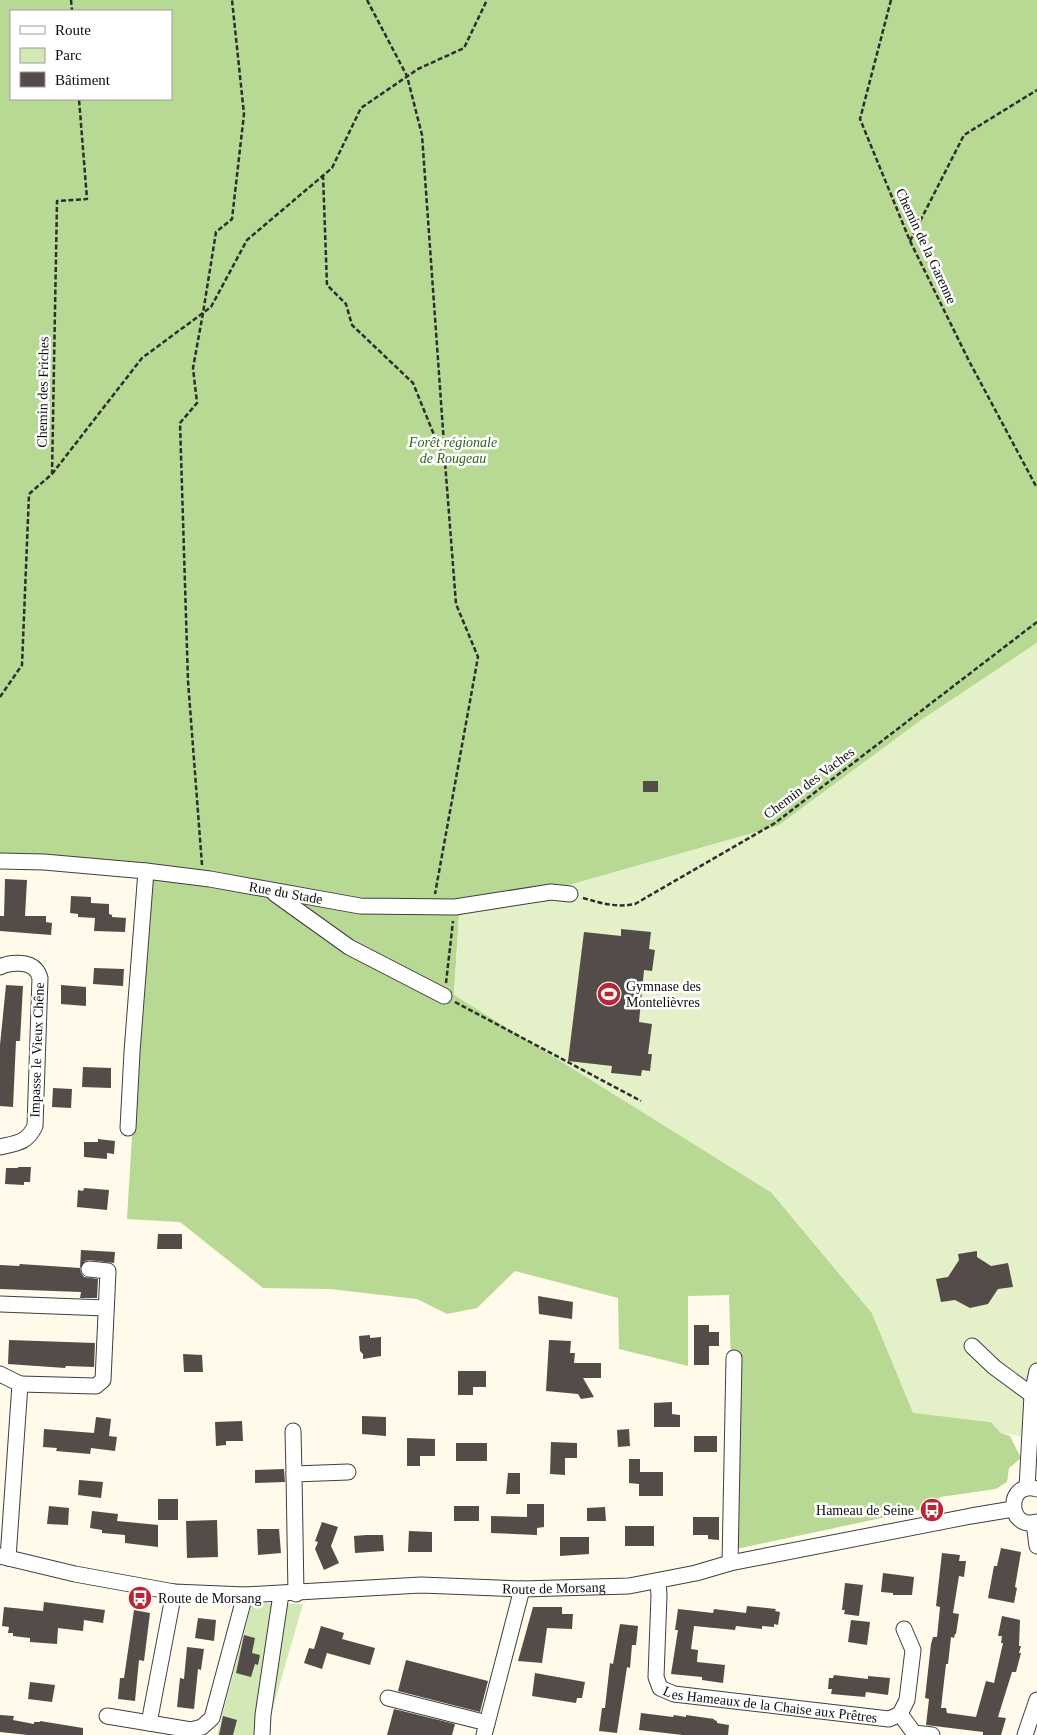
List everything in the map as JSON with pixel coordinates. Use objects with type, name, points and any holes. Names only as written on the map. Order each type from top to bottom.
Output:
[{"type":"street","name":"Rue du Stade","points":[[0,860],[146,871],[360,906],[455,907],[551,892],[570,894]]},
{"type":"street","points":[[128,1128],[146,871]]},
{"type":"street","points":[[272,892],[349,947],[444,996]]},
{"type":"street","name":"Impasse le Vieux Chêne","points":[[0,967],[14,963],[26,964],[36,969],[40,978],[35,1126],[30,1135],[23,1141],[0,1147]]},
{"type":"street","points":[[0,1374],[20,1384],[96,1386],[103,1380],[108,1271],[89,1269]]},
{"type":"street","points":[[0,1304],[106,1308]]},
{"type":"street","points":[[972,1346],[994,1367],[1032,1395]]},
{"type":"street","points":[[730,1563],[734,1358]]},
{"type":"street","points":[[1037,1371],[1032,1395],[1032,1489],[1022,1490],[1015,1498],[1013,1509],[1018,1518],[1023,1521],[1035,1522],[1037,1546]]},
{"type":"street","points":[[4,1557],[20,1384]]},
{"type":"street","points":[[262,1735],[262,1715],[288,1594],[294,1474],[293,1431]]},
{"type":"street","points":[[294,1474],[348,1472]]},
{"type":"street","name":"Route de Morsang","points":[[4,1557],[174,1592],[245,1595],[421,1585],[522,1589],[628,1586],[696,1573],[730,1563],[1013,1509]]},
{"type":"street","name":"Les Hameaux de la Chaise aux Prêtres","points":[[658,1581],[656,1677],[660,1688],[674,1694],[889,1719],[900,1714]]},
{"type":"street","points":[[388,1698],[486,1729],[522,1589]]},
{"type":"street","points":[[150,1723],[174,1592]]},
{"type":"street","points":[[107,1716],[190,1730],[202,1727],[209,1722],[212,1718],[245,1595]]},
{"type":"street","points":[[904,1629],[913,1650],[907,1700],[900,1714],[914,1733],[932,1735]]},
{"type":"street","points":[[1026,1735],[1037,1702]]},
{"type":"path","points":[[203,879],[188,681],[180,423],[197,403],[192,368],[216,232],[232,219],[244,114],[232,0]]},
{"type":"path","points":[[367,0],[407,76],[422,135],[456,604],[478,657],[432,907]]},
{"type":"path","points":[[0,697],[22,665],[29,494],[52,474],[142,358],[211,307],[247,240],[332,168],[361,108],[418,69],[464,48],[486,0]]},
{"type":"path","name":"Chemin de la Garenne","points":[[891,0],[860,120],[910,241],[969,360],[1037,488]]},
{"type":"path","points":[[910,241],[964,135],[1037,90]]},
{"type":"path","name":"Chemin des Friches","points":[[52,474],[57,201],[87,199],[79,100]]},
{"type":"path","points":[[324,175],[327,285],[346,304],[352,325],[412,383],[445,462]]},
{"type":"path","name":"Chemin des Vaches","points":[[570,894],[612,906],[635,904],[775,823],[1037,622]]},
{"type":"path","points":[[455,907],[444,996],[641,1101]]},
{"type":"green space","name":"Forêt régionale de Rougeau","points":[[0,0],[1037,0],[1037,643],[920,721],[778,826],[459,916],[454,994],[771,1192],[872,1313],[913,1412],[991,1422],[1001,1433],[1010,1436],[1021,1458],[1009,1468],[1007,1482],[996,1489],[940,1497],[933,1507],[736,1549],[729,1295],[688,1296],[688,1366],[619,1349],[618,1298],[515,1271],[477,1308],[447,1314],[417,1299],[330,1289],[263,1288],[180,1222],[127,1219],[137,1052],[152,873],[0,857]]},
{"type":"green space","points":[[1037,643],[1037,1447],[1023,1447],[1020,1436],[1001,1433],[991,1422],[913,1413],[872,1313],[771,1192],[454,995],[459,916],[778,826],[920,721]]},
{"type":"green space","points":[[252,1603],[303,1604],[265,1735],[217,1735]]},
{"type":"building","points":[[643,781],[658,781],[658,792],[643,792]]},
{"type":"building","points":[[5,879],[27,880],[25,916],[46,916],[46,922],[52,923],[51,935],[0,931],[0,916],[4,916]]},
{"type":"building","points":[[71,896],[91,897],[91,903],[109,904],[109,914],[112,917],[126,918],[125,932],[94,931],[95,918],[78,917],[78,914],[70,913]]},
{"type":"building","name":"Gymnase des Montelièvres","points":[[621,929],[651,932],[649,949],[655,950],[652,971],[644,970],[639,1022],[652,1024],[648,1054],[652,1054],[650,1071],[642,1070],[641,1076],[611,1073],[612,1066],[568,1061],[584,932],[621,936]]},
{"type":"building","points":[[94,968],[124,969],[123,986],[93,984]]},
{"type":"building","points":[[6,985],[23,986],[20,1041],[16,1041],[13,1107],[0,1106],[0,1045]]},
{"type":"building","points":[[61,985],[86,987],[86,1006],[61,1004]]},
{"type":"building","points":[[83,1067],[111,1068],[111,1088],[82,1087]]},
{"type":"building","points":[[53,1088],[72,1089],[71,1108],[52,1107]]},
{"type":"building","points":[[98,1139],[115,1141],[114,1154],[107,1153],[107,1159],[84,1157],[84,1142],[98,1142]]},
{"type":"building","points":[[31,1167],[30,1182],[24,1182],[24,1185],[5,1184],[6,1168]]},
{"type":"building","points":[[84,1188],[109,1190],[107,1210],[77,1207],[78,1190],[83,1191]]},
{"type":"building","points":[[158,1234],[182,1234],[182,1249],[157,1249]]},
{"type":"building","points":[[81,1250],[115,1252],[114,1263],[89,1260],[85,1261],[80,1268]]},
{"type":"building","points":[[977,1251],[977,1257],[991,1266],[1008,1263],[1013,1287],[998,1289],[988,1304],[970,1308],[955,1300],[941,1302],[936,1279],[948,1277],[959,1260],[958,1254]]},
{"type":"building","points":[[20,1264],[80,1268],[84,1277],[98,1279],[97,1298],[80,1298],[81,1292],[0,1289],[0,1265],[19,1266]]},
{"type":"building","points":[[538,1296],[573,1302],[572,1319],[539,1314]]},
{"type":"building","points":[[694,1325],[709,1325],[709,1332],[719,1332],[719,1346],[709,1346],[709,1365],[694,1365]]},
{"type":"building","points":[[370,1335],[370,1338],[381,1337],[381,1356],[363,1359],[363,1354],[360,1351],[359,1336]]},
{"type":"building","points":[[9,1340],[95,1343],[94,1367],[66,1366],[65,1368],[8,1364]]},
{"type":"building","points":[[549,1340],[571,1341],[570,1353],[575,1353],[574,1363],[601,1363],[601,1378],[583,1378],[594,1397],[581,1399],[578,1394],[546,1391]]},
{"type":"building","points":[[183,1354],[202,1355],[203,1372],[184,1372]]},
{"type":"building","points":[[458,1371],[486,1371],[486,1387],[473,1387],[473,1395],[458,1395]]},
{"type":"building","points":[[672,1402],[672,1414],[680,1415],[680,1427],[654,1427],[654,1403]]},
{"type":"building","points":[[362,1416],[386,1417],[386,1436],[362,1434]]},
{"type":"building","points":[[96,1417],[111,1419],[109,1436],[117,1437],[115,1451],[91,1448],[90,1454],[56,1451],[57,1448],[43,1447],[44,1429],[94,1433]]},
{"type":"building","points":[[242,1421],[243,1441],[226,1441],[226,1445],[216,1446],[215,1422]]},
{"type":"building","points":[[629,1429],[630,1446],[618,1447],[617,1430]]},
{"type":"building","points":[[694,1436],[717,1436],[717,1452],[694,1452]]},
{"type":"building","points":[[407,1438],[435,1439],[435,1456],[420,1456],[420,1466],[407,1466]]},
{"type":"building","points":[[551,1442],[577,1443],[577,1458],[565,1458],[565,1475],[550,1474]]},
{"type":"building","points":[[456,1443],[487,1443],[487,1461],[456,1461]]},
{"type":"building","points":[[629,1459],[640,1459],[640,1472],[663,1472],[663,1496],[639,1496],[639,1484],[629,1483]]},
{"type":"building","points":[[284,1469],[285,1482],[255,1483],[255,1470]]},
{"type":"building","points":[[508,1473],[520,1473],[520,1494],[506,1494]]},
{"type":"building","points":[[79,1480],[103,1482],[101,1498],[78,1495]]},
{"type":"building","points":[[158,1499],[178,1499],[178,1520],[158,1520]]},
{"type":"building","points":[[527,1504],[544,1504],[544,1527],[537,1528],[537,1535],[491,1533],[491,1516],[527,1517]]},
{"type":"building","points":[[49,1506],[69,1508],[68,1525],[47,1524]]},
{"type":"building","points":[[454,1506],[479,1506],[479,1521],[454,1521]]},
{"type":"building","points":[[605,1507],[606,1521],[587,1521],[587,1508]]},
{"type":"building","points":[[92,1511],[118,1514],[117,1521],[158,1525],[158,1547],[125,1543],[125,1535],[102,1533],[102,1530],[90,1528]]},
{"type":"building","points":[[693,1517],[719,1517],[719,1540],[708,1539],[708,1535],[693,1535]]},
{"type":"building","points":[[217,1520],[218,1557],[187,1558],[186,1521]]},
{"type":"building","points":[[322,1522],[338,1527],[331,1546],[339,1563],[324,1570],[315,1549],[318,1542],[315,1541]]},
{"type":"building","points":[[625,1526],[654,1526],[654,1546],[625,1546]]},
{"type":"building","points":[[257,1529],[279,1529],[281,1553],[258,1555]]},
{"type":"building","points":[[409,1531],[432,1532],[432,1552],[408,1552]]},
{"type":"building","points":[[383,1535],[384,1551],[355,1553],[354,1536]]},
{"type":"building","points":[[560,1537],[589,1537],[589,1554],[560,1556]]},
{"type":"building","points":[[1001,1548],[1021,1552],[1014,1603],[988,1598],[994,1566],[997,1566]]},
{"type":"building","points":[[942,1553],[960,1555],[959,1561],[966,1561],[964,1577],[959,1576],[953,1613],[959,1614],[956,1634],[954,1638],[951,1637],[941,1708],[946,1708],[947,1713],[976,1717],[986,1681],[994,1683],[1003,1643],[1001,1643],[1002,1636],[998,1636],[1002,1616],[1020,1620],[1019,1646],[1021,1646],[1019,1653],[1021,1653],[1016,1672],[1012,1672],[998,1717],[1006,1718],[1001,1735],[983,1735],[983,1732],[926,1725],[929,1699],[925,1698],[931,1644],[933,1637],[937,1637],[940,1607],[936,1606]]},
{"type":"building","points":[[883,1573],[914,1577],[912,1595],[893,1595],[893,1593],[881,1592]]},
{"type":"building","points":[[845,1583],[863,1585],[859,1616],[844,1614],[845,1610],[842,1610]]},
{"type":"building","points":[[44,1602],[105,1610],[103,1623],[84,1620],[83,1631],[58,1628],[57,1644],[30,1642],[30,1638],[13,1636],[13,1633],[8,1633],[9,1627],[2,1626],[4,1607],[43,1611]]},
{"type":"building","points":[[747,1606],[776,1609],[775,1611],[780,1612],[778,1625],[774,1624],[774,1627],[762,1626],[762,1629],[736,1626],[735,1630],[694,1626],[691,1649],[698,1650],[697,1662],[725,1665],[723,1683],[702,1680],[702,1677],[671,1674],[678,1630],[675,1630],[678,1609],[713,1613],[714,1609],[746,1613]]},
{"type":"building","points":[[533,1607],[562,1607],[562,1614],[573,1614],[572,1629],[547,1628],[542,1663],[518,1661]]},
{"type":"building","points":[[134,1610],[150,1613],[144,1661],[139,1660],[135,1701],[118,1699],[120,1678],[124,1678]]},
{"type":"building","points":[[198,1618],[216,1620],[214,1641],[195,1638]]},
{"type":"building","points":[[851,1620],[870,1622],[867,1645],[848,1642]]},
{"type":"building","points":[[620,1624],[638,1626],[636,1645],[632,1645],[630,1668],[627,1667],[617,1733],[599,1731],[602,1708],[605,1708],[610,1663],[613,1664]]},
{"type":"building","points":[[321,1626],[344,1633],[342,1639],[375,1648],[370,1665],[327,1653],[322,1669],[304,1663],[309,1648],[314,1649]]},
{"type":"building","points":[[244,1635],[255,1638],[252,1653],[260,1655],[258,1665],[255,1664],[251,1677],[236,1673]]},
{"type":"building","points":[[187,1647],[204,1649],[201,1670],[198,1669],[194,1709],[177,1707],[180,1678],[184,1679]]},
{"type":"building","points":[[406,1660],[488,1681],[480,1712],[398,1691]]},
{"type":"building","points":[[535,1673],[585,1682],[582,1698],[577,1698],[576,1703],[532,1696]]},
{"type":"building","points":[[834,1675],[868,1679],[868,1676],[890,1678],[888,1695],[866,1692],[865,1697],[831,1694],[832,1689],[828,1689],[829,1678],[833,1678]]},
{"type":"building","points":[[30,1682],[55,1685],[52,1702],[28,1699]]},
{"type":"building","points":[[394,1709],[455,1724],[452,1735],[387,1735]]},
{"type":"building","points":[[641,1713],[673,1717],[674,1715],[686,1717],[686,1715],[714,1719],[717,1723],[729,1725],[728,1735],[683,1735],[639,1730]]},
{"type":"building","points":[[0,1715],[14,1716],[13,1720],[34,1724],[34,1722],[40,1721],[83,1728],[83,1735],[28,1735],[0,1732]]},
{"type":"building","points":[[223,1716],[237,1720],[233,1735],[219,1735]]},
{"type":"place","name":"Gymnase des Montelièvres","points":[[609,994]]},
{"type":"place","name":"Hameau de Seine","points":[[932,1510]]},
{"type":"place","name":"Route de Morsang","points":[[140,1598]]}]
